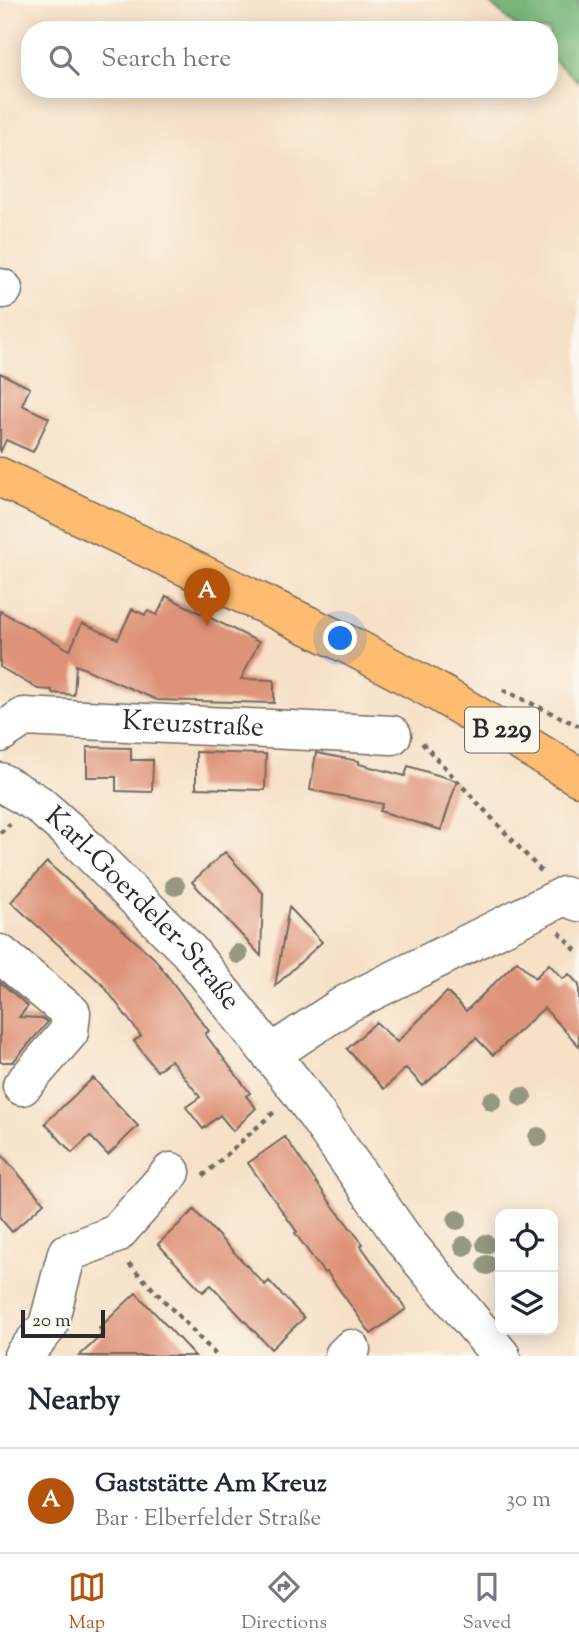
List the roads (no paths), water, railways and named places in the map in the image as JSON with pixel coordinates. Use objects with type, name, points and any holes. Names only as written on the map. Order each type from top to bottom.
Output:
[{"type":"main road","name":"B 229","points":[[0,477],[353,647],[439,693],[579,778]]},
{"type":"street","name":"Kreuzstraße","points":[[0,733],[24,717],[403,735]]},
{"type":"street","name":"Karl-Goerdeler-Straße","points":[[0,782],[38,804],[100,859],[189,951],[299,1090],[405,1241],[501,1356]]},
{"type":"street","points":[[271,1054],[346,1004],[566,908]]},
{"type":"street","points":[[0,954],[71,1013],[69,1032],[22,1086]]},
{"type":"street","points":[[23,1356],[48,1326],[67,1253],[116,1234],[172,1172]]},
{"type":"place","name":"Gaststätte Am Kreuz","points":[[207,626]]}]
